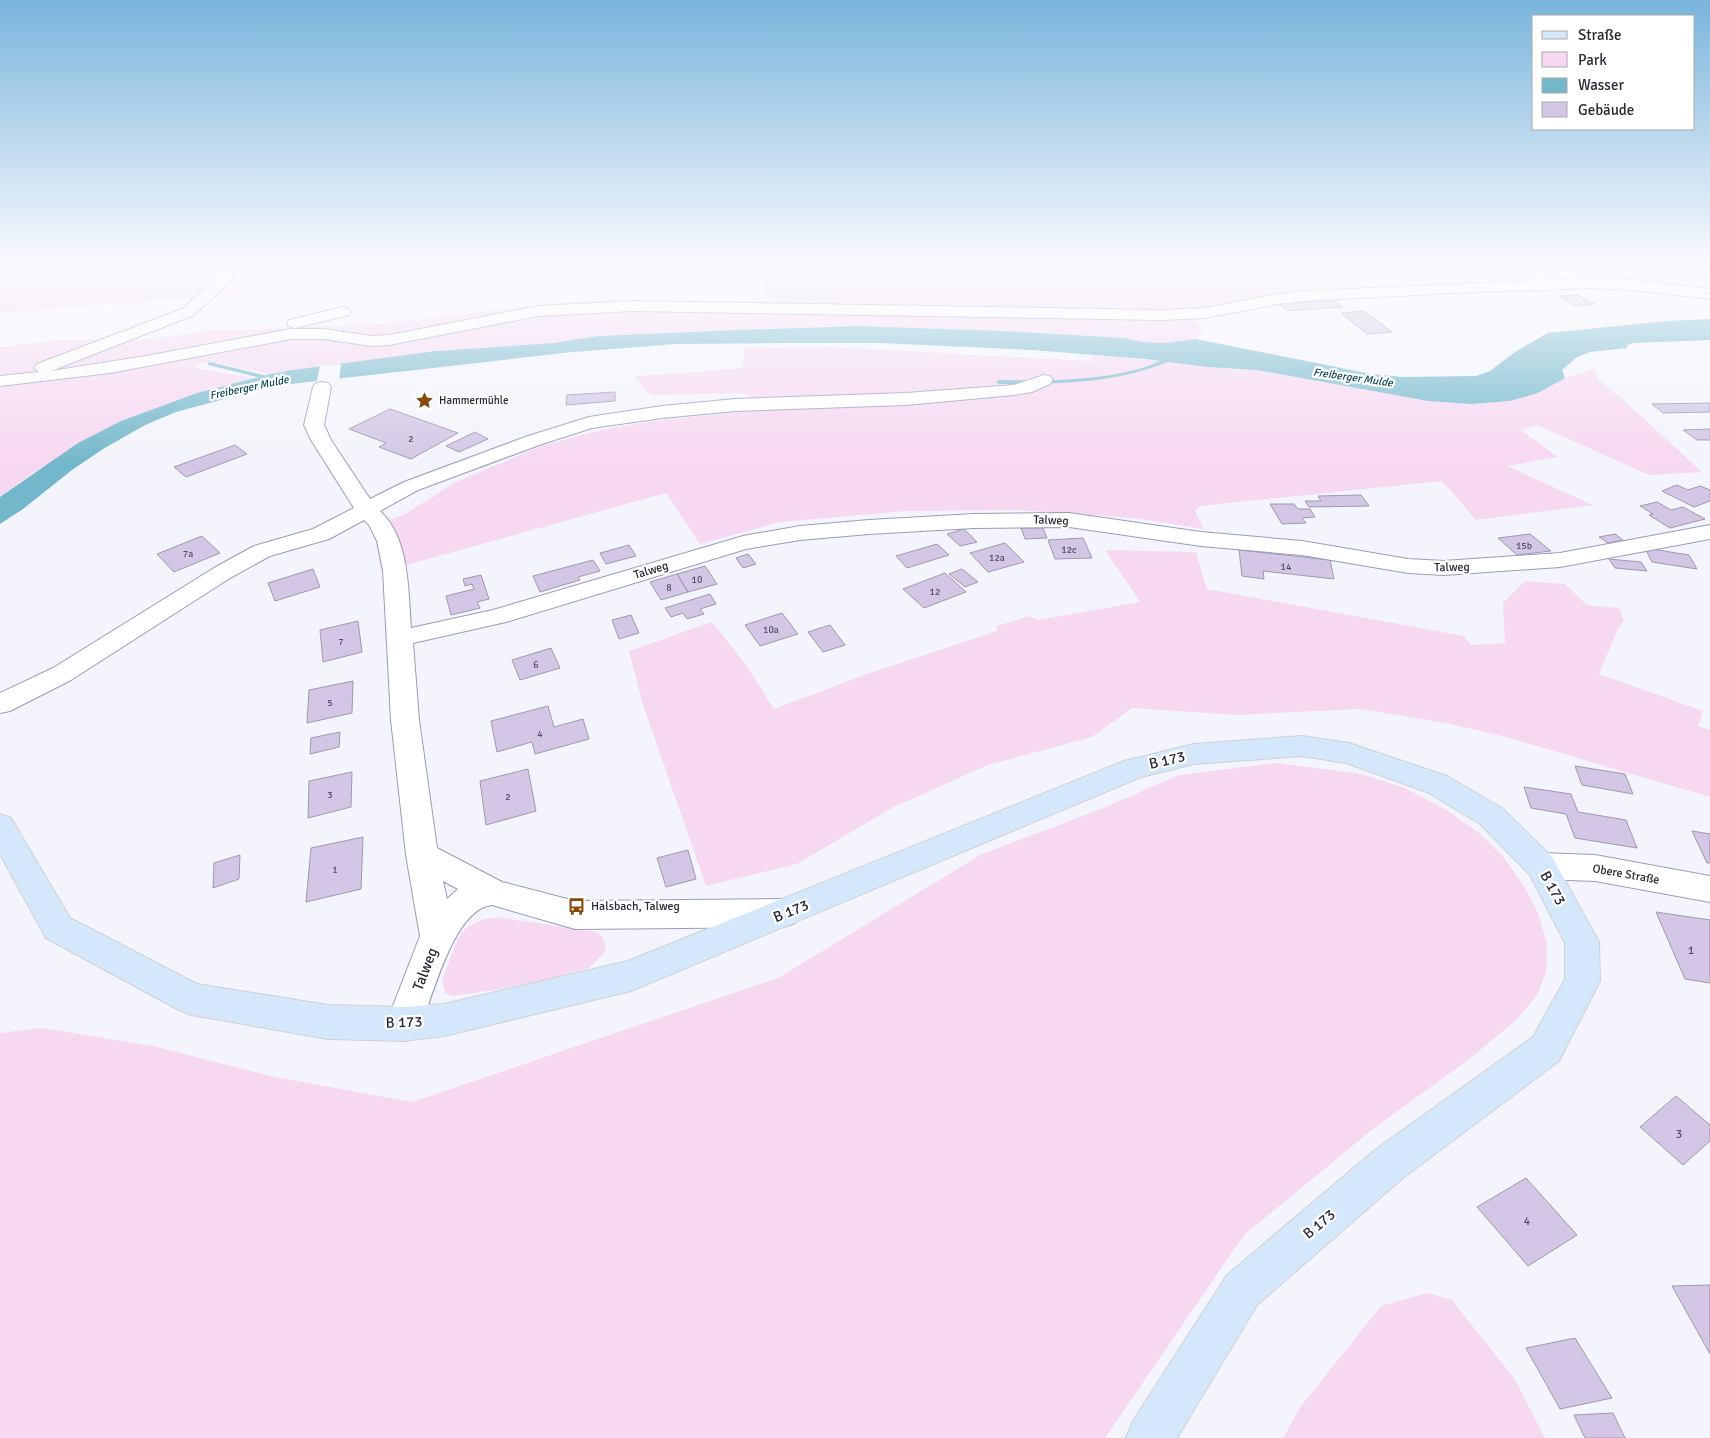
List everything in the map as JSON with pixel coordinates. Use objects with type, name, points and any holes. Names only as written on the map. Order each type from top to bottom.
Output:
[{"type":"main road","name":"B 173","points":[[0,826],[58,928],[192,999],[328,1022],[404,1024],[444,1020],[631,976],[1134,768],[1194,754],[1302,746],[1349,753],[1437,784],[1491,816],[1541,866],[1582,942],[1583,980],[1546,1049],[1389,1164],[1242,1290],[1150,1438]]},
{"type":"street","points":[[6,381],[140,330]]},
{"type":"street","points":[[166,358],[215,338],[254,330]]},
{"type":"street","points":[[6,381],[57,376],[292,334],[323,334],[372,341],[389,340],[440,330]]},
{"type":"street","points":[[0,704],[62,674],[222,573],[262,551],[321,534],[362,504],[534,440],[589,423],[662,412],[735,405],[906,399],[1014,390],[1026,388],[1040,382]]},
{"type":"street","name":"Talweg","points":[[322,387],[314,424],[321,440],[362,504],[382,528],[388,541],[396,570],[405,720],[422,855],[437,936],[404,1024]]},
{"type":"street","name":"Talweg","points":[[400,638],[496,617],[743,543],[800,533],[869,527],[974,521],[1069,520],[1201,539],[1302,548],[1408,566],[1444,568],[1560,560],[1710,532]]},
{"type":"street","points":[[422,855],[492,892],[575,915],[786,913]]},
{"type":"street","name":"Obere Straße","points":[[1541,866],[1595,868],[1710,889]]},
{"type":"street","points":[[437,936],[454,913],[468,900],[484,892],[492,892]]},
{"type":"green space","points":[[734,330],[598,336],[554,343],[436,351],[270,374],[216,363],[200,363],[194,366],[200,369],[253,378],[197,393],[121,421],[33,473],[0,497],[0,347],[57,340],[130,340],[167,337],[203,331]]},
{"type":"green space","points":[[978,330],[1203,331],[1196,339],[1166,343],[1142,342],[1125,338]]},
{"type":"green space","points":[[834,347],[1093,361],[1092,355],[1173,362],[1207,367],[1257,370],[1428,401],[1471,404],[1510,401],[1538,393],[1565,378],[1594,369],[1599,380],[1702,472],[1649,475],[1537,425],[1521,430],[1558,457],[1507,466],[1593,505],[1476,520],[1442,481],[1200,506],[1195,511],[1204,529],[1134,518],[1016,510],[907,511],[780,522],[700,544],[666,493],[381,572],[374,526],[405,514],[456,482],[541,446],[601,430],[655,421],[762,409],[745,393],[652,395],[645,391],[635,376],[742,368],[745,348]]},
{"type":"green space","points":[[1105,550],[1196,552],[1207,589],[1464,636],[1471,645],[1505,643],[1503,603],[1525,581],[1565,584],[1587,605],[1619,608],[1624,620],[1617,631],[1599,674],[1703,711],[1698,726],[1710,730],[1710,797],[1506,737],[1445,723],[1361,709],[1236,715],[1132,708],[1092,737],[988,765],[892,808],[797,864],[706,886],[643,705],[629,651],[712,622],[747,666],[774,709],[867,674],[997,631],[997,626],[1029,616],[1038,620],[1140,602]]},
{"type":"green space","points":[[1277,763],[1361,774],[1405,788],[1445,809],[1478,832],[1502,855],[1523,885],[1538,913],[1547,943],[1546,972],[1537,996],[1516,1020],[1472,1057],[1373,1129],[1244,1235],[1105,1438],[0,1438],[0,1033],[42,1028],[153,1046],[275,1077],[412,1102],[778,978],[982,854],[1101,809],[1179,775]]},
{"type":"green space","points":[[497,917],[596,932],[603,938],[606,951],[589,968],[548,979],[501,989],[453,996],[445,993],[442,981],[457,940],[465,929],[481,920]]},
{"type":"green space","points":[[1427,1293],[1452,1300],[1514,1378],[1545,1438],[1283,1438],[1301,1406],[1381,1306]]},
{"type":"water","name":"Freiberger Mulde","points":[[734,330],[978,330],[1125,338],[1142,342],[1166,343],[1196,339],[1371,374],[1403,377],[1476,376],[1490,371],[1515,352],[1548,333],[1576,330],[1710,330],[1710,340],[1633,343],[1627,345],[1627,348],[1590,352],[1577,357],[1562,370],[1565,378],[1538,393],[1510,401],[1471,404],[1428,401],[1257,370],[1032,350],[880,343],[790,343],[676,344],[573,352],[273,386],[176,412],[145,425],[103,449],[0,524],[0,497],[78,443],[121,421],[197,393],[270,374],[436,351],[554,343],[598,336]]},
{"type":"pier","points":[[341,364],[339,382],[316,384],[320,366]]},
{"type":"building","points":[[1362,330],[1389,330],[1392,332],[1367,334]]},
{"type":"building","points":[[615,392],[615,401],[566,405],[567,395]]},
{"type":"building","points":[[1710,403],[1710,412],[1663,413],[1652,404]]},
{"type":"building","points":[[390,409],[458,433],[411,459],[379,447],[386,443],[349,429]]},
{"type":"building","points":[[1710,429],[1710,440],[1697,440],[1683,430]]},
{"type":"building","points":[[475,432],[488,439],[459,452],[446,446]]},
{"type":"building","points":[[235,445],[247,454],[186,477],[174,467]]},
{"type":"building","points":[[1677,485],[1688,490],[1700,486],[1710,490],[1710,501],[1694,507],[1662,491]]},
{"type":"building","points":[[1361,495],[1369,506],[1309,507],[1305,501],[1321,501],[1318,496]]},
{"type":"building","points":[[1657,502],[1671,510],[1683,507],[1705,519],[1670,528],[1649,515],[1653,514],[1640,506]]},
{"type":"building","points":[[1270,504],[1294,504],[1298,509],[1310,509],[1315,517],[1302,518],[1306,523],[1282,524]]},
{"type":"building","points":[[1021,528],[1043,528],[1047,538],[1025,539]]},
{"type":"building","points":[[964,529],[977,542],[960,546],[947,534]]},
{"type":"building","points":[[1530,534],[1551,551],[1517,555],[1498,538]]},
{"type":"building","points":[[1615,534],[1623,540],[1608,543],[1599,537]]},
{"type":"building","points":[[202,536],[220,553],[174,572],[157,554]]},
{"type":"building","points":[[1083,538],[1092,558],[1055,559],[1048,540]]},
{"type":"building","points":[[1005,543],[1024,562],[988,572],[970,553]]},
{"type":"building","points":[[937,544],[949,555],[907,568],[896,556]]},
{"type":"building","points":[[629,545],[636,556],[606,564],[600,553]]},
{"type":"building","points":[[1645,548],[1689,555],[1697,569],[1652,562]]},
{"type":"building","points":[[1239,550],[1330,560],[1334,579],[1263,571],[1264,579],[1242,576]]},
{"type":"building","points":[[748,554],[756,564],[743,568],[736,558]]},
{"type":"building","points":[[1609,559],[1641,562],[1647,571],[1615,568]]},
{"type":"building","points":[[593,560],[600,571],[578,577],[580,580],[540,592],[533,576]]},
{"type":"building","points":[[705,566],[717,584],[688,592],[677,574]]},
{"type":"building","points":[[313,569],[320,587],[275,601],[268,583]]},
{"type":"building","points":[[962,569],[978,582],[965,587],[949,574]]},
{"type":"building","points":[[945,573],[966,592],[924,608],[903,589]]},
{"type":"building","points":[[677,574],[688,592],[661,600],[650,582]]},
{"type":"building","points":[[481,575],[489,599],[477,602],[480,608],[451,615],[446,596],[474,589],[472,584],[465,586],[463,579]]},
{"type":"building","points":[[710,594],[716,604],[700,609],[704,614],[687,619],[683,613],[671,617],[665,608]]},
{"type":"building","points":[[782,613],[798,634],[760,646],[745,625]]},
{"type":"building","points":[[631,615],[639,633],[619,639],[612,620]]},
{"type":"building","points":[[358,621],[362,652],[323,662],[320,630]]},
{"type":"building","points":[[830,625],[845,645],[823,652],[808,632]]},
{"type":"building","points":[[551,648],[560,668],[520,680],[512,660]]},
{"type":"building","points":[[353,681],[352,713],[307,723],[309,690]]},
{"type":"building","points":[[548,706],[554,727],[583,719],[589,739],[535,754],[532,742],[497,752],[491,721]]},
{"type":"building","points":[[340,732],[339,747],[310,754],[311,738]]},
{"type":"building","points":[[1575,766],[1625,774],[1633,794],[1582,785]]},
{"type":"building","points":[[528,769],[536,811],[486,825],[480,781]]},
{"type":"building","points":[[352,772],[351,807],[308,818],[309,781]]},
{"type":"building","points":[[1524,787],[1571,794],[1578,812],[1626,820],[1637,848],[1575,838],[1566,814],[1531,808]]},
{"type":"building","points":[[1692,831],[1710,834],[1710,863],[1707,863]]},
{"type":"building","points":[[363,837],[361,889],[306,902],[311,848]]},
{"type":"building","points":[[688,850],[696,879],[666,887],[657,858]]},
{"type":"building","points":[[240,855],[239,879],[213,888],[214,863]]},
{"type":"building","points":[[1656,912],[1710,920],[1710,983],[1685,979]]},
{"type":"building","points":[[1676,1096],[1710,1125],[1710,1141],[1683,1165],[1640,1127]]},
{"type":"building","points":[[1526,1178],[1577,1235],[1528,1266],[1477,1207]]},
{"type":"building","points":[[1710,1285],[1710,1354],[1672,1286]]},
{"type":"building","points":[[1575,1338],[1612,1398],[1560,1409],[1526,1348]]},
{"type":"building","points":[[1613,1413],[1625,1438],[1585,1438],[1574,1415]]},
{"type":"waterway","points":[[999,382],[1065,381],[1114,376],[1136,372],[1175,357]]},
{"type":"waterway","name":"Freiberger Mulde","points":[[210,364],[273,379]]},
{"type":"place","name":"Hammermühle","points":[[425,400]]},
{"type":"place","name":"Halsbach, Talweg","points":[[577,906]]}]
